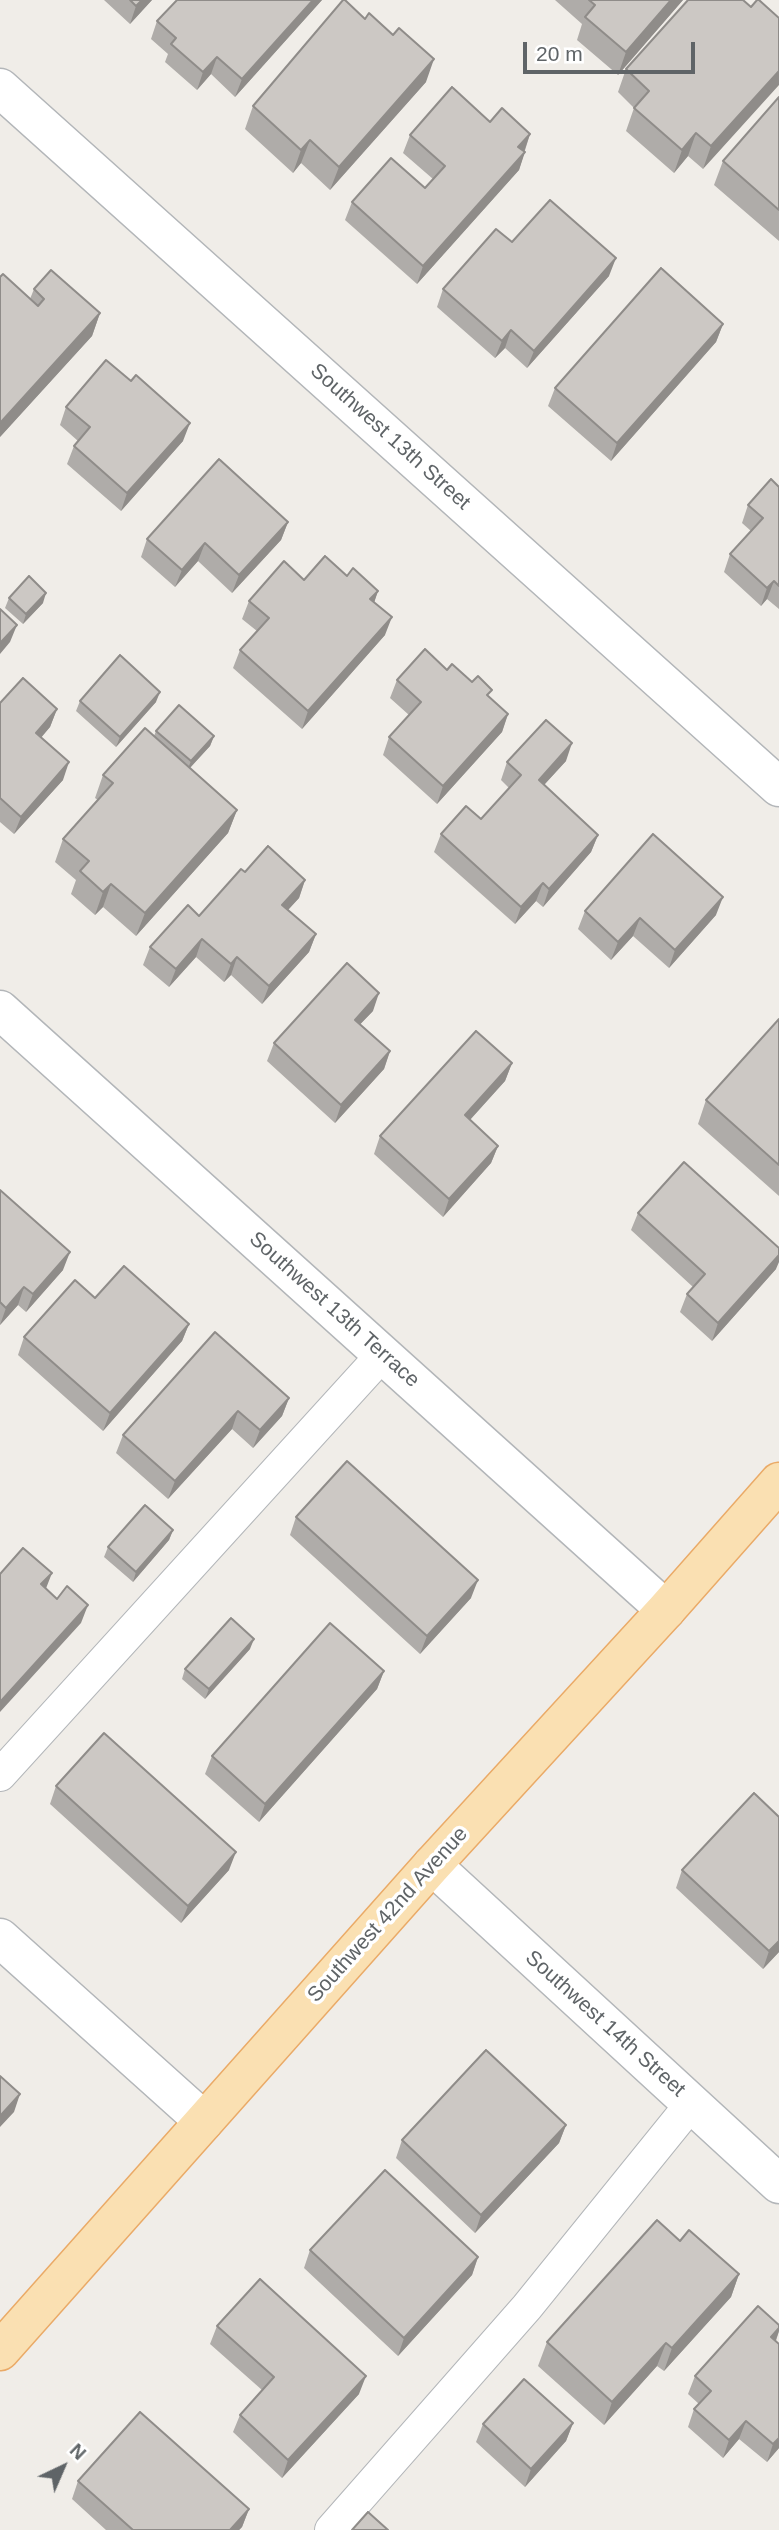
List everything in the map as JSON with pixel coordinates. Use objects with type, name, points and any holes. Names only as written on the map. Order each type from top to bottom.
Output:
[{"type":"main road","name":"Southwest 42nd Avenue","points":[[0,2351],[432,1865],[666,1610],[779,1482]]},
{"type":"street","name":"Southwest 13th Street","points":[[0,88],[779,786]]},
{"type":"street","name":"Southwest 13th Terrace","points":[[0,1010],[666,1610]]},
{"type":"street","name":"Southwest 14th Street","points":[[432,1865],[779,2184]]},
{"type":"street","points":[[0,1938],[204,2121]]},
{"type":"lane","points":[[0,1776],[383,1354]]},
{"type":"lane","points":[[331,2530],[527,2307],[692,2103]]},
{"type":"building","points":[[130,0],[142,0],[136,6]]},
{"type":"building","points":[[177,0],[313,0],[242,79],[217,57],[203,72],[171,44],[176,38],[157,21]]},
{"type":"building","points":[[343,0],[365,19],[369,13],[393,35],[399,28],[434,59],[339,167],[310,140],[301,150],[253,106]]},
{"type":"building","points":[[589,0],[671,0],[626,52],[585,17],[595,5]]},
{"type":"building","points":[[688,0],[743,0],[751,7],[759,0],[779,18],[779,71],[711,146],[696,133],[682,150],[634,108],[649,91],[626,69]]},
{"type":"building","points":[[452,87],[490,122],[502,108],[530,134],[518,147],[525,152],[423,266],[352,202],[391,158],[425,188],[445,166],[410,135]]},
{"type":"building","points":[[779,97],[779,210],[723,161]]},
{"type":"building","points":[[550,200],[616,258],[534,351],[511,330],[502,341],[443,289],[496,229],[512,242]]},
{"type":"building","points":[[661,268],[723,324],[617,443],[555,388]]},
{"type":"building","points":[[51,270],[100,313],[0,423],[0,277],[3,274],[38,306],[44,299],[34,289]]},
{"type":"building","points":[[106,360],[131,381],[136,375],[190,423],[127,493],[74,446],[90,427],[66,407]]},
{"type":"building","points":[[219,459],[288,522],[239,575],[205,543],[182,570],[147,539]]},
{"type":"building","points":[[771,479],[779,487],[779,586],[774,581],[767,588],[730,554],[763,518],[748,505]]},
{"type":"building","points":[[325,556],[347,576],[353,568],[378,591],[370,599],[392,617],[308,711],[240,650],[269,618],[249,601],[284,561],[304,580]]},
{"type":"building","points":[[29,576],[46,593],[26,614],[9,598]]},
{"type":"building","points":[[0,609],[17,625],[0,643]]},
{"type":"building","points":[[425,649],[447,670],[452,664],[472,682],[478,676],[492,690],[487,695],[508,714],[443,786],[389,737],[421,702],[397,680]]},
{"type":"building","points":[[120,655],[160,692],[120,737],[80,701]]},
{"type":"building","points":[[23,678],[57,709],[36,733],[69,762],[21,817],[0,798],[0,703]]},
{"type":"building","points":[[179,705],[214,736],[191,761],[156,731]]},
{"type":"building","points":[[546,720],[572,743],[539,780],[598,835],[549,889],[543,883],[521,907],[441,834],[466,806],[481,819],[521,775],[507,762]]},
{"type":"building","points":[[145,728],[237,810],[145,913],[111,884],[103,892],[80,871],[89,861],[63,839],[113,783],[103,775]]},
{"type":"building","points":[[653,834],[723,897],[675,950],[640,918],[618,942],[585,911]]},
{"type":"building","points":[[268,846],[305,880],[282,905],[316,934],[269,986],[237,957],[231,964],[202,939],[176,969],[150,947],[188,905],[199,916],[241,869],[245,872]]},
{"type":"building","points":[[347,963],[379,993],[355,1020],[390,1051],[341,1105],[274,1043]]},
{"type":"building","points":[[779,1019],[779,1165],[706,1100]]},
{"type":"building","points":[[476,1031],[512,1063],[465,1115],[498,1146],[449,1199],[380,1136]]},
{"type":"building","points":[[684,1162],[779,1248],[779,1255],[718,1323],[687,1294],[705,1274],[638,1213]]},
{"type":"building","points":[[0,1190],[70,1252],[33,1294],[24,1287],[6,1308],[0,1302]]},
{"type":"building","points":[[124,1266],[189,1324],[110,1413],[24,1337],[75,1280],[95,1298]]},
{"type":"building","points":[[215,1332],[289,1398],[260,1430],[238,1411],[175,1481],[123,1435]]},
{"type":"building","points":[[347,1461],[478,1580],[427,1636],[296,1517]]},
{"type":"building","points":[[145,1505],[173,1530],[136,1572],[108,1547]]},
{"type":"building","points":[[23,1548],[52,1573],[41,1584],[57,1599],[67,1586],[88,1605],[0,1702],[0,1574]]},
{"type":"building","points":[[231,1618],[254,1639],[209,1689],[185,1669]]},
{"type":"building","points":[[330,1623],[384,1671],[265,1804],[212,1756]]},
{"type":"building","points":[[104,1733],[236,1852],[188,1906],[56,1786]]},
{"type":"building","points":[[754,1793],[779,1817],[779,1941],[769,1951],[682,1870]]},
{"type":"building","points":[[486,2050],[566,2125],[481,2215],[402,2140]]},
{"type":"building","points":[[0,2076],[20,2094],[0,2116]]},
{"type":"building","points":[[385,2170],[478,2257],[404,2338],[310,2250]]},
{"type":"building","points":[[657,2220],[680,2241],[689,2230],[739,2274],[672,2348],[666,2343],[612,2402],[547,2342]]},
{"type":"building","points":[[260,2279],[366,2376],[288,2460],[240,2415],[274,2377],[217,2326]]},
{"type":"building","points":[[758,2306],[779,2325],[771,2337],[779,2344],[779,2438],[773,2444],[746,2421],[729,2440],[694,2409],[711,2391],[695,2376]]},
{"type":"building","points":[[524,2379],[573,2423],[531,2469],[483,2424]]},
{"type":"building","points":[[140,2412],[249,2509],[230,2530],[133,2530],[78,2481]]},
{"type":"building","points":[[368,2512],[388,2530],[352,2530]]}]
